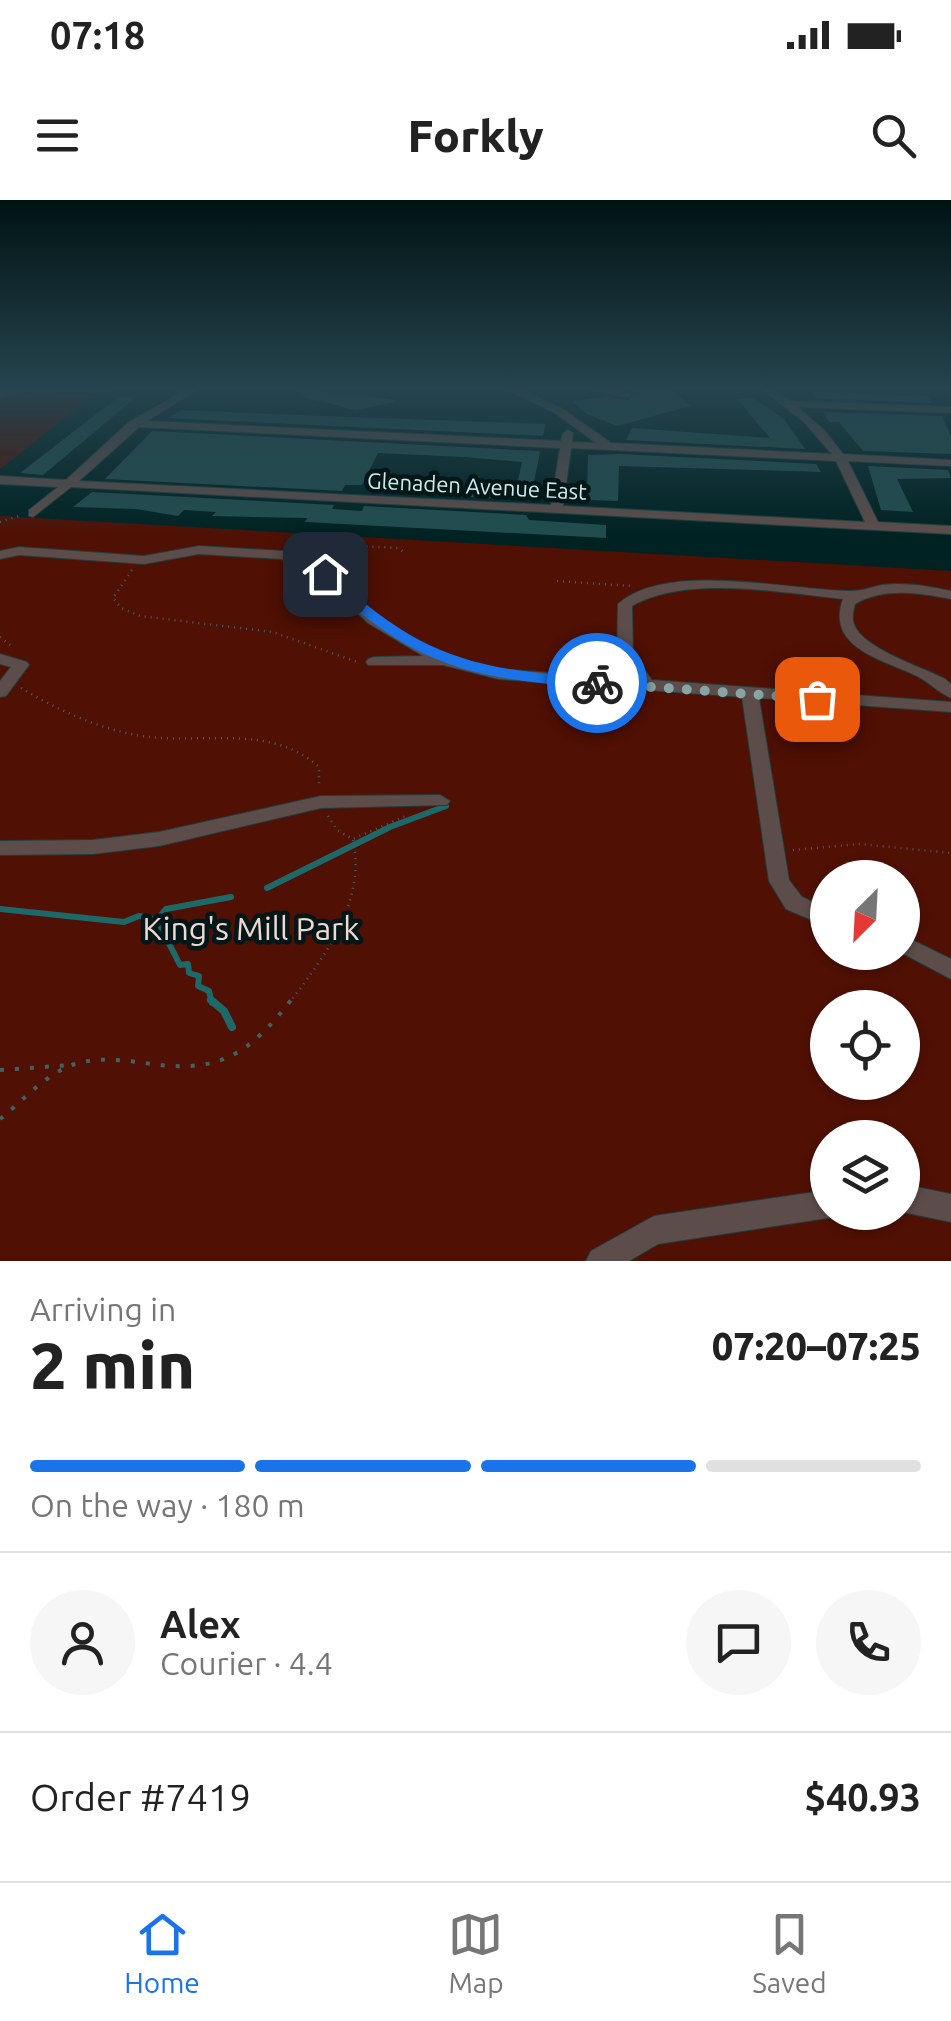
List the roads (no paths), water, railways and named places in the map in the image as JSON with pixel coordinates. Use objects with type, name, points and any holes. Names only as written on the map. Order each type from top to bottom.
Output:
[{"type":"street","points":[[33,513],[71,484],[114,439]]},
{"type":"street","points":[[432,439],[951,463]]},
{"type":"street","points":[[556,510],[567,439]]},
{"type":"street","points":[[597,439],[608,447]]},
{"type":"street","points":[[829,439],[843,458],[873,526]]},
{"type":"street","name":"Glenaden Avenue East","points":[[0,480],[951,530]]},
{"type":"street","points":[[0,544],[19,551]]},
{"type":"street","points":[[0,555],[19,551],[144,560],[199,550],[284,555],[315,568],[373,620],[444,660]]},
{"type":"street","points":[[649,686],[627,658],[624,640],[625,604],[647,592],[709,586],[856,596],[912,589],[951,595]]},
{"type":"street","points":[[856,596],[848,602],[844,617],[855,639],[884,658],[939,679],[951,694]]},
{"type":"street","points":[[6,687],[21,669],[8,660]]},
{"type":"street","points":[[374,662],[444,660],[529,678],[951,707]]},
{"type":"street","points":[[750,695],[779,880],[794,903],[810,911]]},
{"type":"street","points":[[0,848],[94,847],[159,839],[321,802],[440,802]]},
{"type":"street","points":[[920,953],[951,970]]},
{"type":"street","points":[[920,1202],[951,1208]]},
{"type":"street","points":[[602,1261],[654,1230],[810,1207]]},
{"type":"waterway","points":[[267,888],[390,827],[446,806]]},
{"type":"waterway","points":[[157,920],[166,909],[231,897]]},
{"type":"waterway","points":[[0,909],[124,922],[139,916],[157,920]]},
{"type":"waterway","points":[[157,920],[180,965],[188,964],[189,973],[199,976],[198,986],[209,991],[211,1000]]},
{"type":"waterway","points":[[211,1000],[224,1011],[232,1027]]},
{"type":"park label","name":"King's Mill Park","points":[[251,929]]}]
